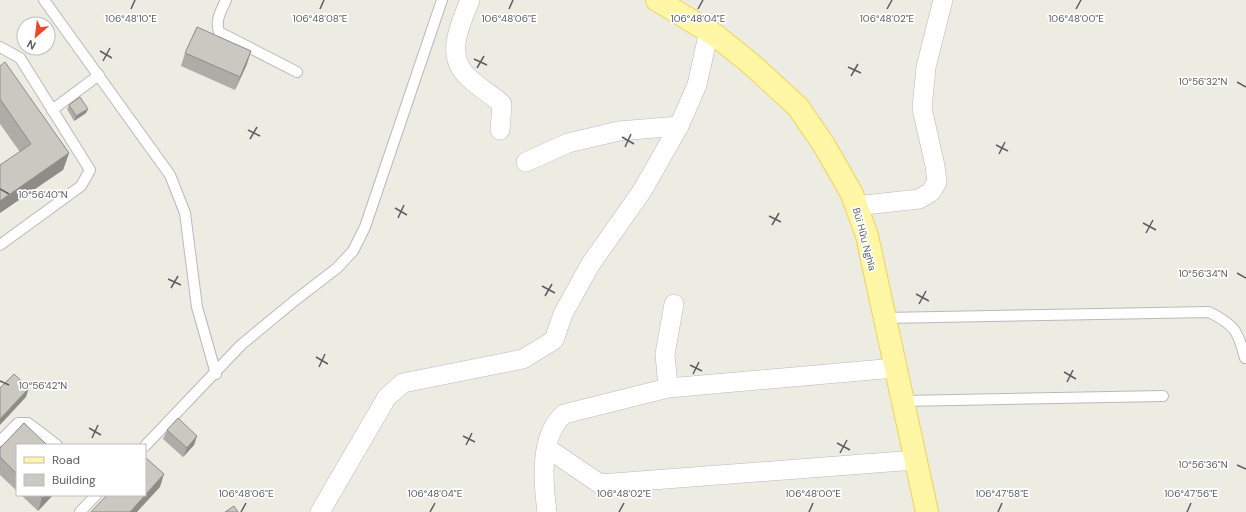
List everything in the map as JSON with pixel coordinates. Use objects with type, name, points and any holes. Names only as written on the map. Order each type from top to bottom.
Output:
[{"type":"main road","name":"Bùi Hữu Nghĩa","points":[[670,3],[750,63],[798,107],[824,145],[852,194],[867,236],[927,512]]},
{"type":"street","points":[[470,0],[458,32],[455,47],[457,59],[465,74],[502,104],[500,130]]},
{"type":"street","points":[[856,206],[919,199],[931,192],[937,182],[935,166],[922,108],[926,67],[943,0]]},
{"type":"street","points":[[320,512],[387,397],[403,383],[523,359],[554,340],[563,314],[590,265],[642,191],[679,126],[697,86],[709,31]]},
{"type":"street","points":[[526,162],[568,143],[619,131],[679,126]]},
{"type":"street","points":[[668,388],[665,354],[674,304]]},
{"type":"street","points":[[547,512],[544,464],[547,448],[556,420],[564,414],[668,388],[895,368]]},
{"type":"street","points":[[547,448],[600,484],[915,460]]},
{"type":"lane","points":[[44,0],[170,175],[185,213],[197,306],[216,374]]},
{"type":"lane","points":[[226,0],[218,17],[217,26],[219,32],[298,72]]},
{"type":"lane","points":[[146,445],[216,374],[241,345],[337,268],[353,251],[365,227],[442,0]]},
{"type":"lane","points":[[0,47],[20,58],[90,170],[81,186],[0,245]]},
{"type":"lane","points":[[52,110],[99,75]]},
{"type":"lane","points":[[884,318],[1209,312],[1228,321],[1239,337],[1245,358]]},
{"type":"lane","points":[[902,400],[1163,396]]},
{"type":"lane","points":[[0,441],[18,423],[28,423],[57,444]]},
{"type":"lane","points":[[80,512],[95,496]]},
{"type":"building","points":[[197,27],[251,51],[240,77],[185,53]]},
{"type":"building","points":[[5,62],[69,153],[0,201],[0,165],[31,144],[0,99],[0,66]]},
{"type":"building","points":[[80,97],[88,109],[76,116],[69,105]]},
{"type":"building","points":[[14,374],[29,388],[0,419],[0,388]]},
{"type":"building","points":[[178,418],[197,436],[187,448],[167,430]]},
{"type":"building","points":[[24,423],[46,444],[16,444],[16,473],[0,457],[0,448]]},
{"type":"building","points":[[146,458],[164,474],[146,494]]},
{"type":"building","points":[[106,496],[144,496],[130,512],[91,512]]},
{"type":"building","points":[[234,506],[238,512],[225,512]]}]
